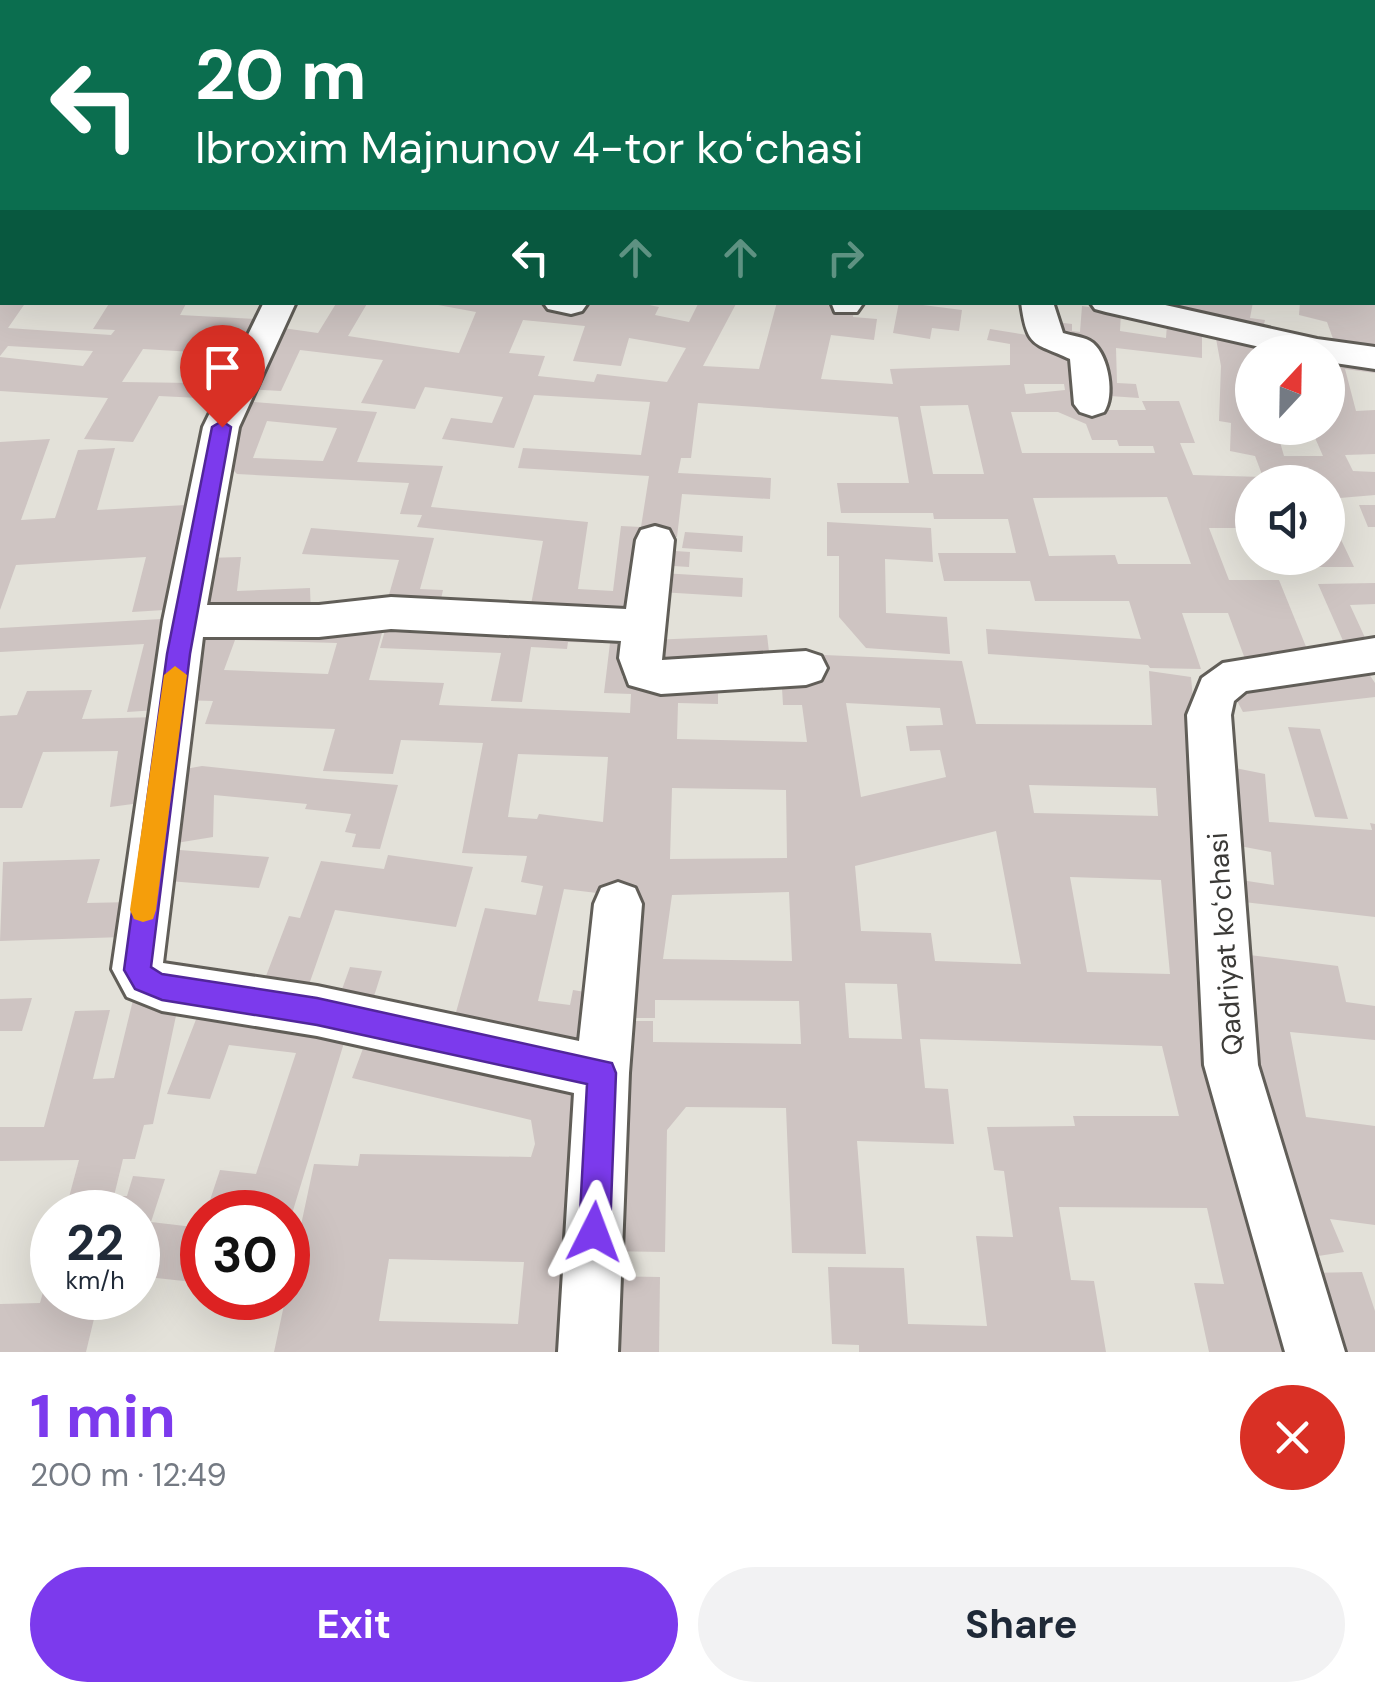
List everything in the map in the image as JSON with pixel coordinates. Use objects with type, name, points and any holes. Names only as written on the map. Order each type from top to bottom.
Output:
[{"type":"street","points":[[279,305],[222,427],[184,621],[136,962],[145,980],[162,987],[317,1011],[602,1073]]},
{"type":"street","points":[[1037,305],[1040,329],[1049,340],[1080,350],[1087,358],[1092,404]]},
{"type":"street","points":[[1119,305],[1278,342],[1375,358]]},
{"type":"street","points":[[655,540],[641,667],[652,676],[806,668]]},
{"type":"street","points":[[184,621],[318,621],[391,614],[647,626]]},
{"type":"street","name":"Qadriyat koʻchasi","points":[[1315,1352],[1231,1065],[1209,714],[1213,694],[1238,676],[1375,655]]},
{"type":"street","points":[[588,1352],[602,1073],[618,904]]},
{"type":"building","points":[[0,305],[24,305],[8,328],[111,335],[115,330],[93,329],[108,305],[185,305],[180,315],[258,319],[219,399],[159,396],[133,442],[84,439],[108,398],[0,391],[0,357],[83,366],[93,351],[8,346],[0,356]],"holes":[[[143,349],[210,353],[194,383],[122,382]]]},
{"type":"building","points":[[335,305],[366,305],[348,336],[459,353],[476,312],[438,305],[649,305],[659,307],[655,315],[689,322],[698,305],[735,305],[703,366],[759,369],[776,305],[827,305],[854,310],[853,317],[877,319],[874,340],[831,335],[821,379],[893,384],[890,369],[1010,365],[1010,344],[987,340],[990,329],[1040,337],[1040,347],[1072,350],[1107,410],[1146,410],[1142,401],[1179,401],[1195,443],[1180,443],[1193,475],[1235,476],[1235,528],[1209,528],[1229,580],[1279,580],[1311,659],[1245,659],[1228,613],[1182,613],[1201,669],[988,654],[986,629],[1141,639],[1129,601],[1035,601],[1030,581],[944,581],[938,553],[1016,553],[1008,519],[934,519],[933,513],[841,513],[837,483],[909,483],[898,417],[698,403],[691,458],[681,458],[678,473],[771,478],[770,499],[682,494],[677,537],[652,535],[643,620],[529,615],[543,541],[417,527],[422,515],[400,514],[409,483],[237,474],[219,456],[240,401],[377,412],[357,462],[443,466],[431,507],[588,522],[578,589],[613,591],[621,526],[641,527],[649,476],[518,468],[523,448],[641,455],[650,402],[534,395],[514,448],[442,439],[451,418],[492,423],[503,397],[425,387],[415,409],[361,403],[383,360],[300,350],[281,391],[245,389],[276,327],[318,333]],"holes":[[[523,320],[585,326],[573,361],[621,366],[629,338],[686,348],[667,382],[597,374],[594,382],[538,376],[545,356],[509,353]],[[1024,384],[1064,384],[1065,390],[1026,394]],[[968,405],[984,474],[933,474],[920,406]],[[1011,412],[1058,412],[1086,424],[1092,440],[1117,440],[1119,446],[1153,446],[1155,453],[1022,453]],[[267,421],[337,428],[323,461],[253,458]],[[1167,497],[1191,564],[1118,564],[1115,555],[1049,556],[1033,498]]]},
{"type":"building","points":[[898,305],[962,310],[959,331],[932,328],[930,339],[893,333]]},
{"type":"building","points":[[1145,305],[1252,305],[1250,318],[1265,320],[1262,333]]},
{"type":"building","points":[[1300,305],[1375,305],[1375,352],[1345,348],[1345,335],[1332,335],[1327,322],[1299,315]]},
{"type":"building","points":[[1082,306],[1121,312],[1120,331],[1166,338],[1167,324],[1202,329],[1202,358],[1116,348],[1117,383],[1136,384],[1139,398],[1095,395],[1087,346],[1056,343],[1056,322],[1072,324],[1072,331],[1080,332]]},
{"type":"building","points":[[1215,333],[1235,337],[1235,445],[1281,445],[1284,456],[1323,456],[1318,445],[1345,445],[1345,369],[1356,411],[1375,410],[1375,454],[1345,455],[1353,471],[1375,472],[1375,495],[1345,498],[1345,465],[1258,465],[1255,456],[1230,451],[1231,423],[1219,421],[1221,366]]},
{"type":"building","points":[[1345,361],[1375,364],[1375,373],[1345,369]]},
{"type":"building","points":[[50,439],[21,520],[55,518],[78,450],[115,448],[97,510],[204,504],[180,609],[132,612],[146,557],[16,565],[0,610],[0,442]]},
{"type":"building","points":[[1359,505],[1375,505],[1375,527],[1368,527]]},
{"type":"building","points":[[827,522],[931,528],[933,562],[885,559],[886,613],[947,617],[950,654],[866,648],[839,617],[839,556],[827,556]]},
{"type":"building","points":[[311,528],[434,538],[420,589],[443,590],[439,608],[386,605],[399,560],[302,554]]},
{"type":"building","points":[[685,532],[743,536],[742,552],[682,548]]},
{"type":"building","points":[[1345,548],[1354,567],[1345,567]]},
{"type":"building","points":[[660,550],[690,552],[689,567],[658,565]]},
{"type":"building","points":[[241,557],[237,591],[310,588],[311,616],[194,617],[206,558]]},
{"type":"building","points":[[662,573],[743,578],[742,597],[660,592]]},
{"type":"building","points":[[1375,583],[1375,604],[1350,605],[1367,642],[1344,643],[1318,584]]},
{"type":"building","points":[[389,616],[637,627],[622,677],[718,679],[718,704],[678,703],[677,739],[807,742],[802,705],[783,705],[781,671],[825,670],[824,655],[962,661],[976,724],[1152,725],[1149,671],[1191,677],[1218,967],[1303,1352],[1209,1352],[1194,1283],[1224,1284],[1207,1208],[1059,1207],[1071,1280],[1094,1281],[1106,1352],[859,1352],[859,1345],[832,1344],[828,1267],[904,1268],[908,1324],[987,1326],[976,1236],[1013,1237],[1004,1171],[994,1170],[987,1127],[1075,1126],[1073,1116],[1179,1116],[1162,1046],[920,1039],[925,1088],[948,1089],[954,1144],[857,1141],[866,1254],[792,1253],[786,1108],[686,1107],[667,1130],[665,1252],[601,1251],[608,1021],[653,1021],[653,1042],[801,1044],[799,1001],[655,1000],[655,1018],[614,1018],[630,897],[564,889],[538,1001],[570,1005],[573,990],[603,995],[591,1054],[450,1034],[485,908],[536,915],[543,886],[521,882],[527,856],[462,853],[483,743],[401,740],[393,774],[323,771],[335,729],[205,724],[213,701],[179,700],[193,622],[385,622],[369,680],[444,683],[439,705],[630,713],[631,694],[604,693],[610,643],[568,642],[567,649],[531,647],[522,702],[491,701],[501,653],[380,648]],"holes":[[[235,640],[337,643],[328,674],[224,670]],[[846,703],[940,708],[943,725],[906,726],[910,751],[940,750],[946,777],[861,797]],[[518,754],[608,757],[603,822],[539,814],[537,819],[508,817]],[[1029,785],[1156,788],[1158,816],[1034,813]],[[672,788],[786,790],[787,858],[670,859]],[[996,831],[1021,964],[935,961],[931,933],[861,931],[855,866]],[[1070,877],[1161,880],[1170,974],[1087,972]],[[789,892],[792,961],[663,959],[672,895]],[[845,983],[897,984],[902,1039],[849,1038]]]},
{"type":"building","points":[[180,618],[157,710],[127,712],[144,644],[0,652],[0,628]]},
{"type":"building","points":[[767,635],[770,660],[651,665],[650,640]]},
{"type":"building","points":[[1367,671],[1375,683],[1375,697],[1243,712],[1229,686]]},
{"type":"building","points":[[92,690],[82,719],[159,717],[148,802],[110,807],[118,751],[43,752],[22,808],[0,808],[0,716],[17,715],[27,691]]},
{"type":"building","points":[[1288,727],[1320,729],[1348,819],[1315,817]]},
{"type":"building","points":[[202,766],[398,785],[380,849],[352,847],[356,834],[345,832],[351,814],[305,809],[307,804],[214,795],[213,837],[164,845],[168,772]]},
{"type":"building","points":[[1225,766],[1265,774],[1269,822],[1372,830],[1370,823],[1375,824],[1375,917],[1235,901],[1234,879],[1274,885],[1271,852],[1229,844]]},
{"type":"building","points":[[167,849],[269,857],[259,888],[155,880]]},
{"type":"building","points":[[388,855],[473,867],[456,927],[335,910],[305,996],[261,989],[289,916],[300,918],[321,861],[384,869]]},
{"type":"building","points":[[100,859],[87,903],[133,902],[123,937],[0,941],[3,862]]},
{"type":"building","points":[[1241,954],[1338,966],[1346,1002],[1375,1006],[1375,1040],[1290,1032],[1306,1117],[1375,1126],[1375,1225],[1330,1219],[1344,1252],[1299,1259],[1279,1209]]},
{"type":"building","points":[[350,967],[382,971],[369,1012],[336,1006]]},
{"type":"building","points":[[180,997],[153,1124],[144,1125],[135,1159],[123,1159],[115,1190],[71,1190],[79,1160],[0,1161],[0,1127],[44,1127],[75,1011],[110,1010],[93,1079],[114,1078],[133,1000]]},
{"type":"building","points":[[32,998],[22,1031],[0,1031],[0,999]]},
{"type":"building","points":[[202,1004],[350,1023],[299,1190],[213,1190],[220,1170],[256,1174],[296,1053],[229,1045],[210,1099],[167,1094]]},
{"type":"building","points":[[368,1035],[586,1086],[572,1352],[274,1352],[281,1320],[310,1320],[308,1190],[314,1164],[358,1166],[360,1154],[531,1157],[535,1144],[531,1120],[352,1078]],"holes":[[[389,1259],[524,1262],[518,1324],[379,1321]]]},
{"type":"building","points":[[133,1176],[165,1179],[160,1194],[160,1190],[129,1190]]},
{"type":"building","points":[[160,1223],[180,1225],[180,1281],[160,1278]]},
{"type":"building","points":[[1362,1272],[1375,1311],[1375,1352],[1328,1352],[1304,1273]]},
{"type":"building","points":[[603,1276],[660,1277],[659,1352],[600,1352]]},
{"type":"building","points":[[30,1303],[30,1320],[94,1320],[86,1352],[0,1352],[0,1304]]},
{"type":"slow traffic","points":[[143,910],[175,675]]},
{"type":"route","points":[[222,427],[178,654],[137,970],[145,980],[162,987],[317,1011],[602,1073],[594,1232]]}]
